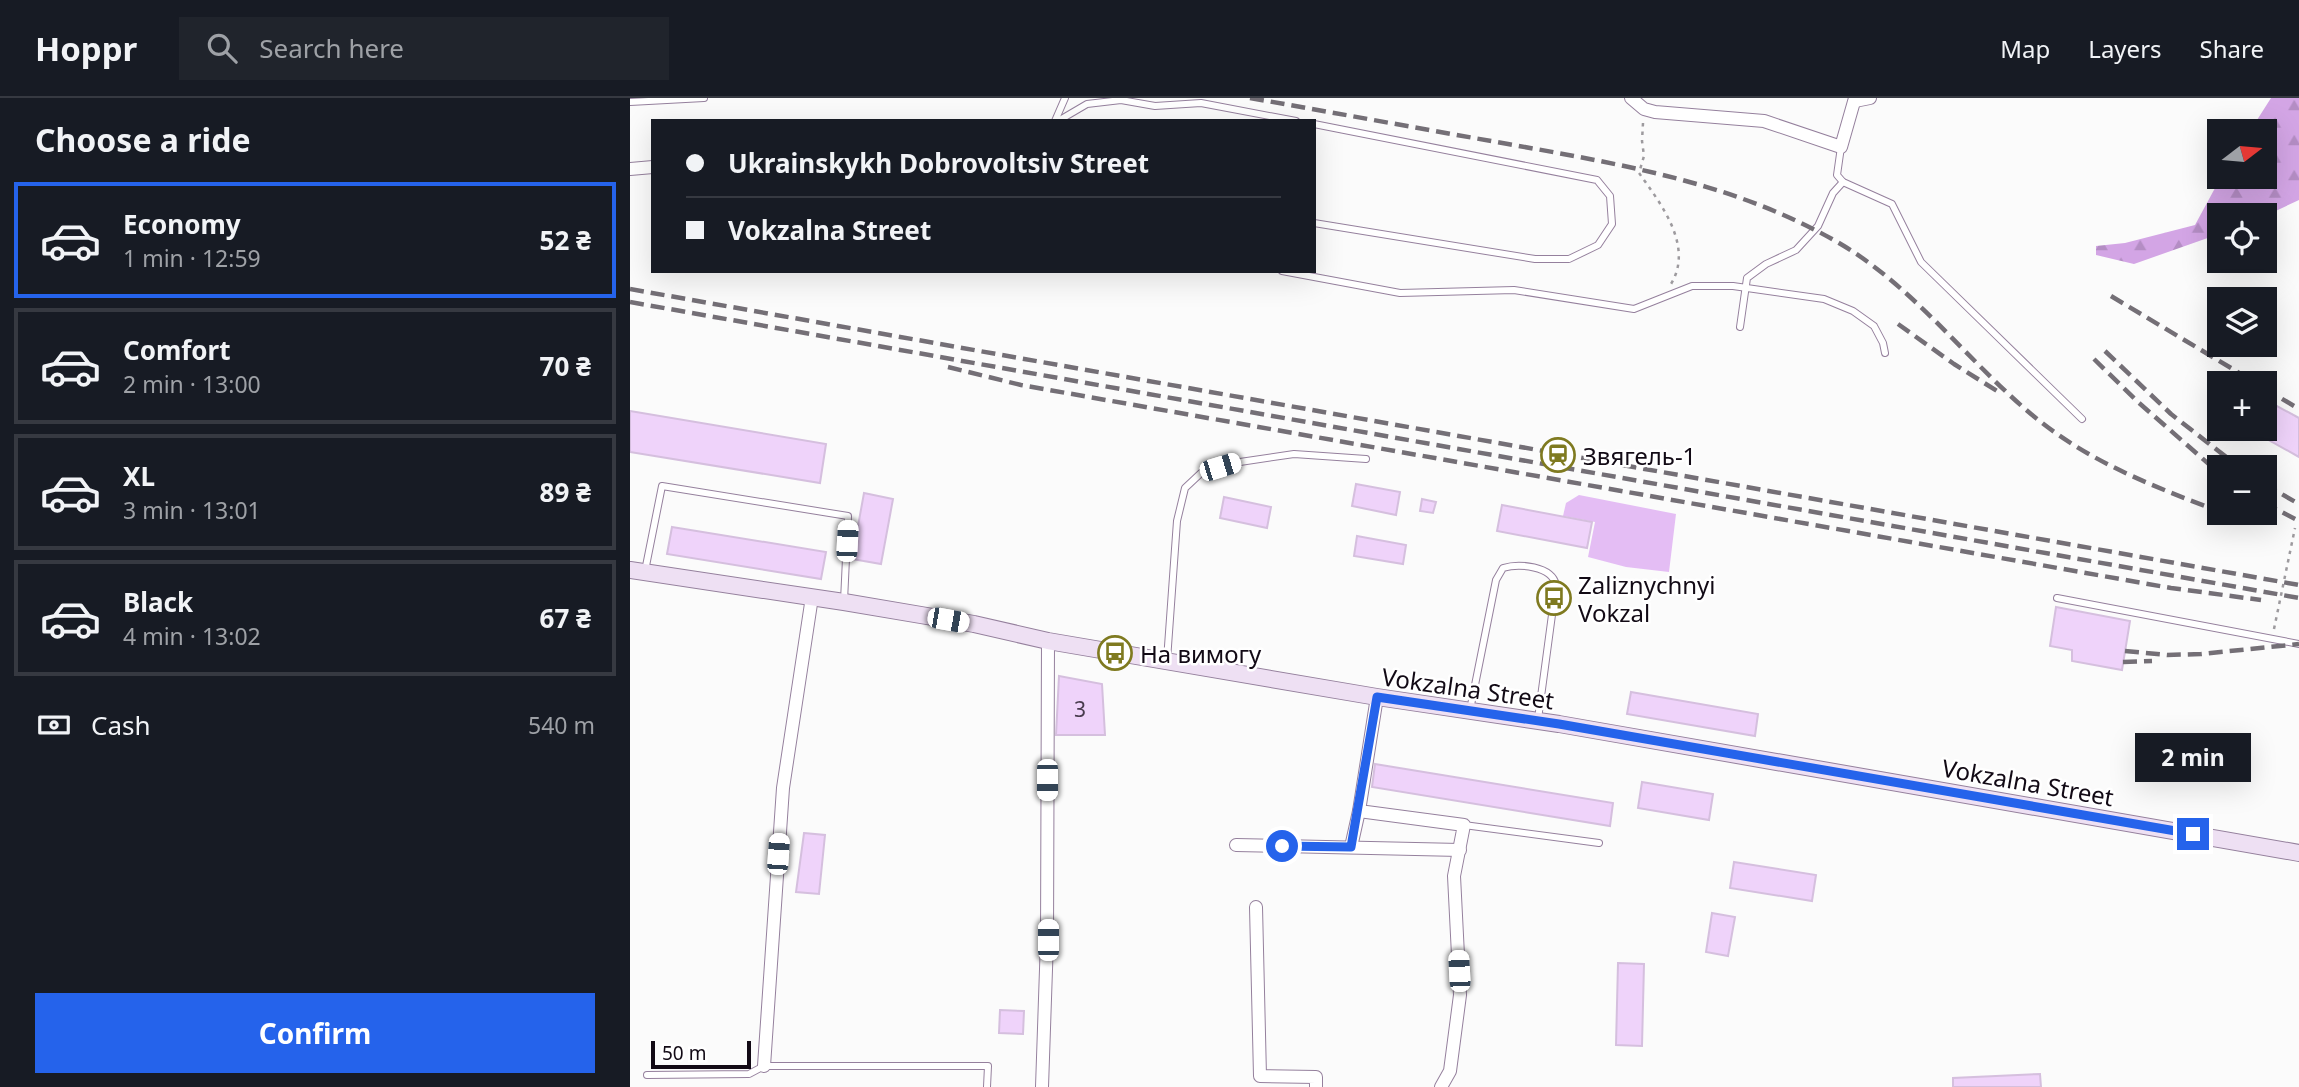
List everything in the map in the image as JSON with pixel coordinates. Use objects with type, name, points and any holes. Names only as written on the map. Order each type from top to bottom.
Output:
[{"type":"street","points":[[1631,98],[1644,109],[1655,112],[1764,121],[1841,147],[1855,99],[1870,98]]},
{"type":"street","points":[[630,169],[651,167]]},
{"type":"street","name":"Vokzalna Street","points":[[637,571],[844,602],[974,624],[1048,641],[1167,662],[1537,721],[2299,852]]},
{"type":"street","points":[[764,1066],[783,788],[812,597]]},
{"type":"street","points":[[1042,1087],[1048,940],[1048,641]]},
{"type":"street","points":[[1351,847],[1377,697]]},
{"type":"street","points":[[1359,811],[1464,825],[1454,876],[1460,995],[1450,1071],[1441,1087]]},
{"type":"street","points":[[1236,845],[1460,850]]},
{"type":"street","points":[[1256,907],[1260,1076],[1316,1077],[1316,1087]]},
{"type":"lane","points":[[630,102],[704,98]]},
{"type":"lane","points":[[1057,119],[1065,98]]},
{"type":"lane","points":[[1060,119],[1087,104],[1121,100],[1155,106],[1201,103],[1285,119]]},
{"type":"lane","points":[[1316,124],[1597,180],[1610,197],[1612,224],[1598,245],[1569,259],[1535,260],[1316,223]]},
{"type":"lane","points":[[1841,147],[1838,175],[1843,182],[1892,204],[1921,262],[2082,419]]},
{"type":"lane","points":[[1740,327],[1747,278],[1766,264],[1796,250],[1818,226],[1833,193],[1843,182]]},
{"type":"lane","points":[[1293,273],[1401,293],[1514,290],[1634,309],[1692,286],[1746,288],[1824,299],[1853,311],[1874,326],[1885,353]]},
{"type":"lane","points":[[1167,662],[1177,521],[1185,488],[1200,473],[1240,461],[1294,454],[1366,459]]},
{"type":"lane","points":[[637,571],[662,486],[848,516],[844,602]]},
{"type":"lane","points":[[1470,710],[1496,580],[1503,568],[1543,570],[1550,574],[1556,585],[1537,721]]},
{"type":"lane","points":[[2057,598],[2299,644]]},
{"type":"lane","points":[[1464,825],[1599,843]]},
{"type":"lane","points":[[647,1075],[749,1074],[764,1066],[988,1066],[987,1087]]},
{"type":"path","points":[[1644,109],[1644,156],[1639,173],[1673,226],[1679,249],[1677,273],[1662,298]]},
{"type":"path","points":[[2272,639],[2295,528]]},
{"type":"green space","points":[[2271,98],[2299,98],[2299,200],[2277,210],[2277,203],[2207,203],[2207,238],[2134,264],[2096,255],[2096,246],[2125,243],[2195,225],[2214,189],[2277,189],[2277,119],[2258,119]]},
{"type":"shaded area","points":[[1579,495],[1676,514],[1669,572],[1626,567],[1588,557],[1595,522],[1563,516],[1566,503]]},
{"type":"building","points":[[2277,406],[2299,418],[2299,457],[2270,441],[2277,441]]},
{"type":"building","points":[[630,411],[826,444],[820,483],[630,452]]},
{"type":"building","points":[[1356,484],[1400,492],[1396,515],[1352,506]]},
{"type":"building","points":[[864,493],[893,499],[881,564],[852,559]]},
{"type":"building","points":[[1224,497],[1271,507],[1267,528],[1220,518]]},
{"type":"building","points":[[1422,499],[1436,502],[1433,513],[1420,511]]},
{"type":"building","points":[[1502,505],[1592,522],[1587,548],[1497,531]]},
{"type":"building","points":[[672,527],[826,552],[821,579],[667,554]]},
{"type":"building","points":[[1357,536],[1406,545],[1403,564],[1354,556]]},
{"type":"building","points":[[2056,607],[2130,621],[2122,670],[2072,661],[2072,650],[2050,646]]},
{"type":"building","points":[[1059,676],[1102,684],[1105,735],[1056,735]]},
{"type":"building","points":[[1631,692],[1758,714],[1755,736],[1627,714]]},
{"type":"building","points":[[1375,764],[1613,803],[1610,826],[1372,787]]},
{"type":"building","points":[[1642,782],[1713,794],[1709,820],[1638,808]]},
{"type":"building","points":[[804,833],[825,835],[819,894],[796,892]]},
{"type":"building","points":[[1734,862],[1816,875],[1812,901],[1730,888]]},
{"type":"building","points":[[1712,913],[1735,917],[1728,956],[1706,952]]},
{"type":"building","points":[[1618,963],[1644,964],[1642,1046],[1616,1045]]},
{"type":"building","points":[[1000,1010],[1024,1011],[1023,1034],[999,1033]]},
{"type":"building","points":[[2040,1074],[2041,1087],[1953,1087],[1953,1078]]},
{"type":"railway","points":[[1250,98],[1638,169],[1723,192],[1764,207],[1844,246],[1895,283],[2031,414],[2071,443],[2136,478],[2205,506]]},
{"type":"railway","points":[[630,289],[2299,585]]},
{"type":"railway","points":[[2111,296],[2236,371]]},
{"type":"railway","points":[[630,302],[2299,598]]},
{"type":"railway","points":[[1898,324],[1997,391]]},
{"type":"railway","points":[[2105,351],[2171,414],[2224,455]]},
{"type":"railway","points":[[2094,359],[2207,462]]},
{"type":"railway","points":[[948,367],[1021,385],[2171,588],[2261,600]]},
{"type":"railway","points":[[2277,396],[2299,409]]},
{"type":"railway","points":[[2277,491],[2299,504]]},
{"type":"railway","points":[[2277,510],[2299,521]]},
{"type":"railway","points":[[2125,651],[2167,655],[2201,654],[2299,644]]},
{"type":"railway","points":[[2123,662],[2152,661]]},
{"type":"place","name":"Звягель-1","points":[[1558,455]]},
{"type":"place","name":"Zaliznychnyi Vokzal","points":[[1554,598]]},
{"type":"place","name":"На вимогу","points":[[1115,653]]},
{"type":"route","points":[[1282,846],[1351,847],[1377,697],[1559,724],[2193,834]]}]
